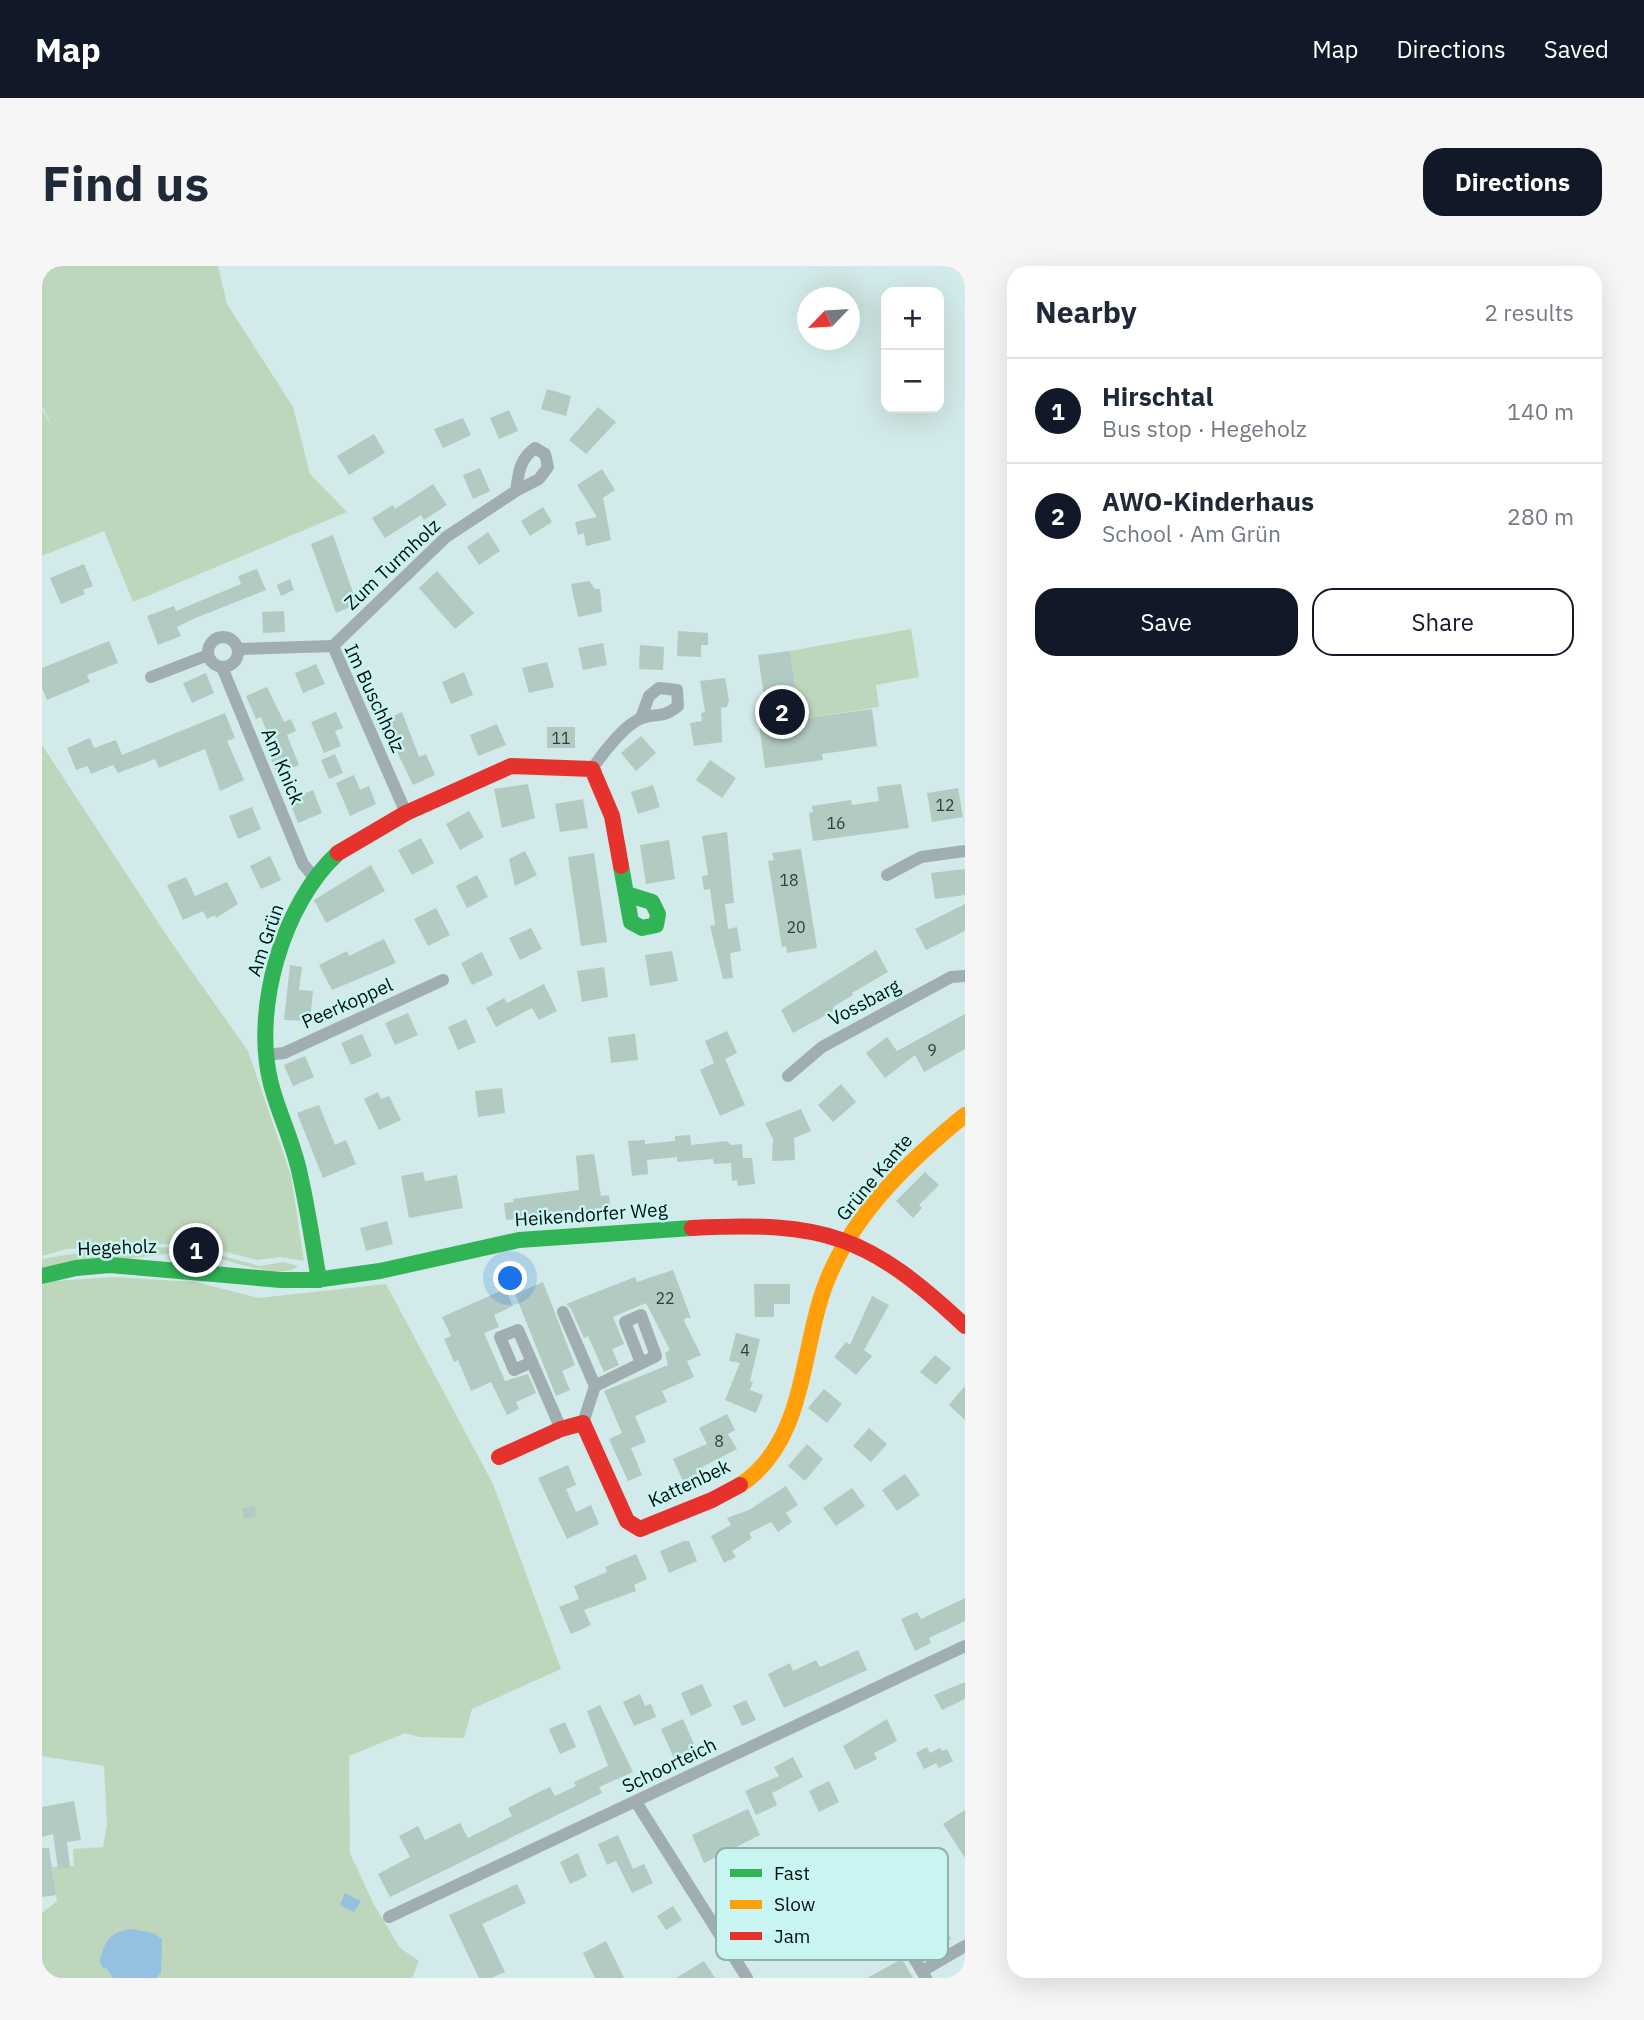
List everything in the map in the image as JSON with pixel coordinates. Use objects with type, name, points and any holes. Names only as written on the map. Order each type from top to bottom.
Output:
[{"type":"street","name":"Zum Turmholz","points":[[333,646],[446,537],[516,491]]},
{"type":"street","points":[[152,677],[208,655],[208,648],[216,638],[230,638],[238,649],[234,662],[222,667]]},
{"type":"street","name":"Im Buschholz","points":[[238,649],[333,646],[406,813]]},
{"type":"street","name":"Am Knick","points":[[208,655],[210,661],[222,667],[303,864],[314,877]]},
{"type":"street","points":[[626,894],[612,816],[592,769],[605,749],[641,718]]},
{"type":"street","name":"Am Grün","points":[[319,1280],[300,1172],[271,1083],[264,1030],[268,1000],[291,918],[314,877],[337,854],[406,813],[511,766],[592,769]]},
{"type":"street","points":[[887,874],[921,857],[965,851]]},
{"type":"street","name":"Vossbarg","points":[[788,1076],[822,1047],[951,977],[965,976]]},
{"type":"street","name":"Peerkoppel","points":[[266,1055],[284,1053],[443,980]]},
{"type":"street","name":"Grüne Kante","points":[[849,1240],[876,1201],[918,1153],[965,1115]]},
{"type":"street","name":"Heikendorfer Weg","points":[[195,1270],[272,1282],[319,1280],[521,1238],[704,1227],[812,1232],[849,1240],[884,1258],[918,1283],[965,1326]]},
{"type":"street","name":"Kattenbek","points":[[583,1423],[627,1521],[640,1529],[728,1491],[756,1473],[773,1454],[786,1423],[831,1270],[849,1240]]},
{"type":"street","name":"Hegeholz","points":[[42,1276],[78,1268],[133,1264],[195,1270]]},
{"type":"street","points":[[499,1457],[561,1429],[583,1423],[595,1386],[563,1312]]},
{"type":"street","points":[[532,1363],[561,1429]]},
{"type":"street","points":[[595,1386],[641,1363]]},
{"type":"street","name":"Schoorteich","points":[[389,1917],[965,1646]]},
{"type":"street","points":[[636,1802],[716,1929]]},
{"type":"street","points":[[948,1958],[965,1946]]},
{"type":"street","points":[[736,1960],[747,1978]]},
{"type":"street","points":[[915,1960],[924,1975],[945,1960]]},
{"type":"green space","points":[[42,266],[218,266],[227,304],[293,407],[310,474],[347,512],[133,602],[104,531],[42,556],[42,409],[54,430],[42,406]]},
{"type":"green space","points":[[911,629],[919,677],[876,685],[879,707],[800,719],[790,651]]},
{"type":"green space","points":[[42,745],[169,939],[248,1051],[291,1176],[304,1261],[280,1257],[257,1260],[191,1243],[66,1249],[42,1256]]},
{"type":"green space","points":[[180,1247],[180,1252],[42,1270],[42,1259],[101,1249]]},
{"type":"green space","points":[[215,1254],[260,1266],[284,1262],[298,1266],[291,1270],[270,1271],[214,1257]]},
{"type":"green space","points":[[113,1277],[195,1282],[259,1298],[386,1284],[493,1484],[561,1669],[472,1709],[464,1738],[419,1737],[405,1733],[349,1756],[350,1853],[373,1903],[400,1948],[419,1961],[412,1978],[42,1978],[42,1913],[57,1901],[52,1867],[74,1866],[73,1849],[103,1847],[107,1825],[104,1766],[42,1756],[42,1285],[55,1281]]},
{"type":"water","points":[[345,1893],[361,1901],[354,1912],[340,1905]]},
{"type":"water","points":[[132,1929],[153,1933],[162,1939],[161,1973],[156,1978],[113,1978],[107,1969],[102,1967],[100,1961],[106,1943],[119,1932]]},
{"type":"building","points":[[547,389],[571,396],[566,416],[541,409]]},
{"type":"building","points":[[598,407],[616,422],[586,454],[569,440]]},
{"type":"building","points":[[509,410],[518,431],[499,439],[490,418]]},
{"type":"building","points":[[463,418],[471,435],[443,448],[434,429]]},
{"type":"building","points":[[374,434],[385,453],[349,475],[337,456]]},
{"type":"building","points":[[480,468],[490,491],[473,499],[463,475]]},
{"type":"building","points":[[602,469],[615,490],[603,498],[611,540],[586,546],[584,533],[578,535],[575,522],[597,517],[577,485]]},
{"type":"building","points":[[433,484],[447,505],[424,520],[421,515],[385,538],[372,518],[393,505],[395,509]]},
{"type":"building","points":[[543,507],[552,522],[530,536],[521,521]]},
{"type":"building","points":[[488,532],[500,551],[479,565],[467,547]]},
{"type":"building","points":[[333,535],[357,604],[336,613],[311,544]]},
{"type":"building","points":[[84,564],[93,586],[83,590],[85,594],[61,604],[50,578]]},
{"type":"building","points":[[257,569],[266,590],[177,627],[181,636],[158,645],[147,616],[174,606],[176,611],[241,584],[238,576]]},
{"type":"building","points":[[437,571],[474,613],[455,629],[419,588]]},
{"type":"building","points":[[290,579],[294,590],[281,596],[277,585]]},
{"type":"building","points":[[589,581],[595,589],[600,589],[602,612],[578,617],[571,584]]},
{"type":"building","points":[[284,611],[285,632],[263,633],[262,612]]},
{"type":"building","points":[[678,631],[708,633],[708,645],[701,645],[701,657],[677,656]]},
{"type":"building","points":[[109,641],[118,663],[87,675],[90,682],[47,700],[42,688],[42,668]]},
{"type":"building","points":[[603,643],[607,665],[583,670],[578,648]]},
{"type":"building","points":[[640,645],[664,647],[663,670],[639,669]]},
{"type":"building","points":[[790,651],[800,719],[872,709],[877,746],[822,754],[823,760],[765,768],[758,717],[767,716],[758,655]]},
{"type":"building","points":[[547,662],[554,687],[529,693],[522,668]]},
{"type":"building","points":[[316,664],[325,684],[303,693],[295,673]]},
{"type":"building","points":[[464,672],[473,695],[451,704],[442,682]]},
{"type":"building","points":[[206,673],[214,693],[192,703],[183,683]]},
{"type":"building","points":[[725,678],[729,700],[727,707],[721,708],[722,742],[694,746],[690,723],[702,721],[701,713],[705,712],[700,681]]},
{"type":"building","points":[[267,687],[284,722],[291,719],[296,731],[287,735],[299,765],[277,774],[265,744],[271,742],[261,717],[256,719],[246,696]]},
{"type":"building","points":[[336,712],[343,728],[335,731],[341,746],[324,753],[311,722]]},
{"type":"building","points":[[402,712],[419,757],[426,754],[435,775],[413,785],[382,721]]},
{"type":"building","points":[[225,713],[235,738],[227,741],[244,780],[220,791],[205,749],[159,768],[155,759],[118,773],[113,765],[91,774],[88,766],[76,770],[67,748],[90,738],[94,748],[116,740],[122,755]]},
{"type":"building","points":[[497,724],[506,745],[478,756],[470,735]]},
{"type":"building","points":[[547,727],[575,727],[575,748],[547,748]]},
{"type":"building","points":[[641,736],[656,753],[636,771],[621,753]]},
{"type":"building","points":[[335,754],[343,773],[329,779],[321,760]]},
{"type":"building","points":[[710,760],[736,778],[722,798],[696,780]]},
{"type":"building","points":[[354,775],[360,790],[369,786],[376,804],[350,816],[336,783]]},
{"type":"building","points":[[528,784],[535,818],[502,828],[494,789]]},
{"type":"building","points":[[901,784],[909,828],[813,841],[809,813],[813,812],[812,806],[851,800],[852,805],[879,801],[877,787]]},
{"type":"building","points":[[653,785],[660,807],[638,814],[631,792]]},
{"type":"building","points":[[958,788],[963,817],[932,822],[927,793]]},
{"type":"building","points":[[313,790],[322,813],[298,823],[289,800]]},
{"type":"building","points":[[583,799],[588,828],[560,832],[555,804]]},
{"type":"building","points":[[252,807],[261,829],[238,839],[229,816]]},
{"type":"building","points":[[469,811],[484,837],[460,850],[446,824]]},
{"type":"building","points":[[727,832],[734,903],[725,904],[728,929],[737,927],[741,951],[730,953],[733,978],[723,979],[710,926],[715,925],[710,889],[704,890],[702,876],[708,875],[702,836]]},
{"type":"building","points":[[421,838],[434,863],[412,875],[398,850]]},
{"type":"building","points":[[669,840],[675,879],[646,884],[640,845]]},
{"type":"building","points":[[801,849],[817,948],[787,953],[786,946],[782,947],[768,861],[774,860],[772,853]]},
{"type":"building","points":[[525,851],[537,875],[515,886],[509,859]]},
{"type":"building","points":[[594,853],[607,942],[581,946],[568,857]]},
{"type":"building","points":[[270,856],[281,880],[261,889],[250,866]]},
{"type":"building","points":[[371,865],[385,891],[326,923],[314,900]]},
{"type":"building","points":[[965,869],[965,895],[935,899],[931,873]]},
{"type":"building","points":[[477,875],[488,897],[467,908],[456,886]]},
{"type":"building","points":[[186,877],[195,896],[227,882],[238,904],[216,918],[215,915],[207,919],[203,911],[183,920],[167,885]]},
{"type":"building","points":[[965,904],[965,931],[926,950],[915,929]]},
{"type":"building","points":[[436,908],[450,935],[428,946],[414,919]]},
{"type":"building","points":[[531,928],[542,949],[520,960],[509,938]]},
{"type":"building","points":[[384,939],[396,963],[332,990],[319,965],[347,951],[349,956]]},
{"type":"building","points":[[876,950],[888,972],[852,993],[853,995],[833,1007],[835,1010],[793,1033],[781,1010]]},
{"type":"building","points":[[672,951],[678,981],[650,986],[645,955]]},
{"type":"building","points":[[482,952],[493,975],[472,985],[461,963]]},
{"type":"building","points":[[290,965],[302,967],[299,990],[313,991],[310,1021],[284,1020]]},
{"type":"building","points":[[604,967],[608,997],[582,1002],[577,971]]},
{"type":"building","points":[[544,984],[557,1011],[539,1020],[532,1008],[496,1027],[486,1008],[504,998],[507,1003]]},
{"type":"building","points":[[408,1013],[418,1035],[395,1045],[385,1023]]},
{"type":"building","points":[[965,1014],[965,1049],[924,1072],[915,1055],[885,1078],[866,1053],[887,1037],[897,1051]]},
{"type":"building","points":[[466,1019],[476,1042],[458,1050],[448,1027]]},
{"type":"building","points":[[727,1031],[737,1053],[725,1059],[745,1105],[720,1116],[700,1070],[714,1063],[705,1041]]},
{"type":"building","points":[[362,1034],[372,1056],[351,1065],[341,1043]]},
{"type":"building","points":[[635,1034],[638,1060],[611,1063],[608,1037]]},
{"type":"building","points":[[305,1056],[314,1077],[293,1086],[284,1065]]},
{"type":"building","points":[[841,1084],[856,1102],[833,1122],[818,1105]]},
{"type":"building","points":[[502,1088],[505,1113],[478,1117],[475,1091]]},
{"type":"building","points":[[378,1092],[381,1099],[389,1096],[401,1120],[379,1130],[364,1099]]},
{"type":"building","points":[[319,1105],[335,1145],[346,1140],[356,1164],[323,1178],[297,1113]]},
{"type":"building","points":[[801,1109],[811,1131],[794,1138],[795,1160],[772,1161],[773,1139],[765,1123]]},
{"type":"building","points":[[690,1135],[691,1145],[727,1141],[731,1145],[742,1144],[743,1158],[752,1158],[755,1184],[738,1186],[737,1180],[732,1181],[731,1163],[714,1164],[713,1159],[677,1162],[677,1157],[647,1160],[648,1174],[632,1176],[628,1141],[645,1140],[645,1144],[675,1141],[675,1136]]},
{"type":"building","points":[[594,1154],[601,1196],[609,1195],[611,1210],[506,1220],[504,1203],[514,1202],[513,1199],[579,1190],[576,1156]]},
{"type":"building","points":[[423,1172],[425,1181],[457,1175],[463,1208],[409,1218],[401,1176]]},
{"type":"building","points":[[925,1172],[939,1185],[919,1205],[922,1208],[913,1218],[896,1201]]},
{"type":"building","points":[[387,1221],[393,1244],[366,1251],[360,1228]]},
{"type":"building","points":[[673,1270],[691,1318],[685,1318],[684,1321],[701,1355],[687,1361],[694,1377],[662,1391],[667,1402],[635,1416],[646,1442],[631,1448],[642,1475],[628,1481],[609,1439],[622,1433],[604,1391],[668,1365],[665,1353],[670,1350],[646,1303],[613,1317],[624,1344],[612,1349],[619,1365],[604,1372],[588,1336],[584,1338],[566,1304],[635,1277],[637,1282]]},
{"type":"building","points":[[543,1282],[575,1365],[562,1371],[570,1390],[556,1396],[515,1294]]},
{"type":"building","points":[[754,1284],[790,1284],[790,1304],[774,1304],[774,1317],[755,1317]]},
{"type":"building","points":[[505,1289],[513,1306],[494,1315],[499,1327],[484,1333],[505,1381],[528,1374],[536,1393],[516,1402],[519,1409],[507,1415],[491,1382],[471,1391],[458,1360],[454,1362],[444,1339],[451,1336],[442,1317]]},
{"type":"building","points":[[872,1296],[889,1305],[864,1350],[872,1356],[856,1375],[834,1357],[846,1342],[850,1345]]},
{"type":"building","points":[[736,1333],[760,1339],[750,1381],[753,1382],[750,1390],[763,1395],[756,1413],[725,1400],[740,1363],[729,1361]]},
{"type":"building","points":[[935,1355],[951,1368],[936,1385],[920,1372]]},
{"type":"building","points":[[965,1386],[965,1420],[949,1405]]},
{"type":"building","points":[[824,1389],[842,1404],[827,1423],[808,1408]]},
{"type":"building","points":[[727,1414],[735,1430],[728,1434],[737,1449],[702,1467],[704,1472],[683,1481],[673,1459],[707,1444],[699,1428]]},
{"type":"building","points":[[869,1428],[887,1444],[871,1462],[853,1446]]},
{"type":"building","points":[[807,1444],[823,1459],[805,1481],[788,1466]]},
{"type":"building","points":[[568,1465],[576,1485],[566,1489],[576,1512],[591,1505],[599,1524],[567,1539],[538,1478]]},
{"type":"building","points":[[905,1474],[920,1495],[897,1511],[882,1490]]},
{"type":"building","points":[[786,1486],[798,1505],[786,1513],[792,1522],[778,1532],[771,1522],[749,1533],[752,1538],[732,1551],[736,1557],[724,1563],[711,1536],[731,1525],[727,1518],[749,1510]]},
{"type":"building","points":[[852,1488],[865,1506],[836,1526],[823,1508]]},
{"type":"building","points":[[255,1506],[256,1517],[244,1519],[242,1508]]},
{"type":"building","points":[[689,1541],[697,1561],[669,1573],[660,1551]]},
{"type":"building","points":[[636,1554],[647,1579],[634,1585],[636,1591],[584,1610],[591,1625],[571,1634],[559,1607],[579,1599],[574,1586],[607,1572],[605,1567]]},
{"type":"building","points":[[965,1598],[965,1621],[929,1638],[931,1643],[915,1651],[901,1619],[917,1612],[921,1619]]},
{"type":"building","points":[[858,1650],[867,1670],[784,1708],[768,1674],[790,1663],[793,1671],[816,1660],[820,1667]]},
{"type":"building","points":[[965,1682],[965,1699],[942,1710],[934,1695]]},
{"type":"building","points":[[702,1684],[712,1706],[691,1716],[681,1693]]},
{"type":"building","points":[[640,1694],[645,1706],[651,1704],[656,1717],[634,1726],[623,1702]]},
{"type":"building","points":[[746,1700],[756,1720],[742,1726],[733,1706]]},
{"type":"building","points":[[600,1705],[633,1772],[599,1787],[602,1793],[390,1897],[378,1874],[410,1857],[399,1836],[418,1826],[425,1840],[460,1823],[468,1838],[512,1816],[508,1808],[539,1792],[550,1787],[555,1796],[576,1786],[574,1782],[608,1766],[587,1711]]},
{"type":"building","points":[[683,1719],[694,1744],[689,1746],[691,1750],[674,1758],[661,1729]]},
{"type":"building","points":[[887,1719],[897,1741],[874,1753],[877,1759],[855,1770],[843,1746]]},
{"type":"building","points":[[565,1722],[576,1747],[560,1754],[549,1729]]},
{"type":"building","points":[[927,1747],[930,1753],[940,1748],[942,1751],[947,1749],[953,1761],[939,1768],[936,1763],[924,1769],[916,1753]]},
{"type":"building","points":[[793,1757],[803,1777],[772,1793],[777,1805],[756,1815],[745,1791],[779,1776],[774,1767]]},
{"type":"building","points":[[829,1781],[839,1802],[819,1812],[809,1791]]},
{"type":"building","points":[[74,1801],[81,1840],[67,1842],[70,1867],[58,1869],[53,1834],[42,1837],[42,1807]]},
{"type":"building","points":[[748,1809],[760,1835],[734,1848],[716,1848],[716,1857],[704,1863],[692,1835]]},
{"type":"building","points":[[965,1810],[965,1858],[943,1824]]},
{"type":"building","points":[[618,1835],[633,1869],[644,1864],[653,1883],[632,1893],[616,1861],[607,1865],[598,1844]]},
{"type":"building","points":[[42,1848],[49,1848],[56,1895],[42,1897]]},
{"type":"building","points":[[578,1853],[587,1876],[570,1884],[560,1862]]},
{"type":"building","points":[[517,1884],[526,1903],[482,1924],[505,1972],[491,1978],[479,1978],[449,1915]]},
{"type":"building","points":[[673,1906],[682,1920],[666,1930],[657,1916]]},
{"type":"building","points":[[606,1941],[624,1978],[595,1978],[583,1953]]},
{"type":"building","points":[[903,1960],[913,1978],[867,1978]]},
{"type":"building","points":[[704,1961],[715,1978],[676,1978]]},
{"type":"traffic: fast","points":[[319,1280],[297,1163],[271,1084],[266,1055],[266,1024],[276,960],[287,929],[301,900],[318,875],[338,853]]},
{"type":"traffic: fast","points":[[621,866],[631,922],[642,928],[656,925],[658,914],[652,902],[626,894]]},
{"type":"traffic: fast","points":[[42,1276],[76,1268],[110,1265],[281,1280],[315,1280],[380,1271],[519,1240],[692,1228]]},
{"type":"traffic: slow","points":[[740,1485],[762,1466],[778,1444],[790,1418],[819,1304],[828,1278],[853,1231],[886,1188],[924,1150],[965,1115]]},
{"type":"traffic: jam","points":[[338,853],[406,813],[511,766],[592,769],[612,816],[621,866]]},
{"type":"traffic: jam","points":[[692,1228],[777,1228],[811,1232],[842,1240],[871,1253],[900,1271],[965,1326]]},
{"type":"traffic: jam","points":[[499,1457],[561,1429],[583,1423],[627,1521],[640,1529],[712,1500],[740,1485]]},
{"type":"place","name":"AWO-Kinderhaus","points":[[782,712]]},
{"type":"place","name":"Hirschtal","points":[[196,1250]]}]
